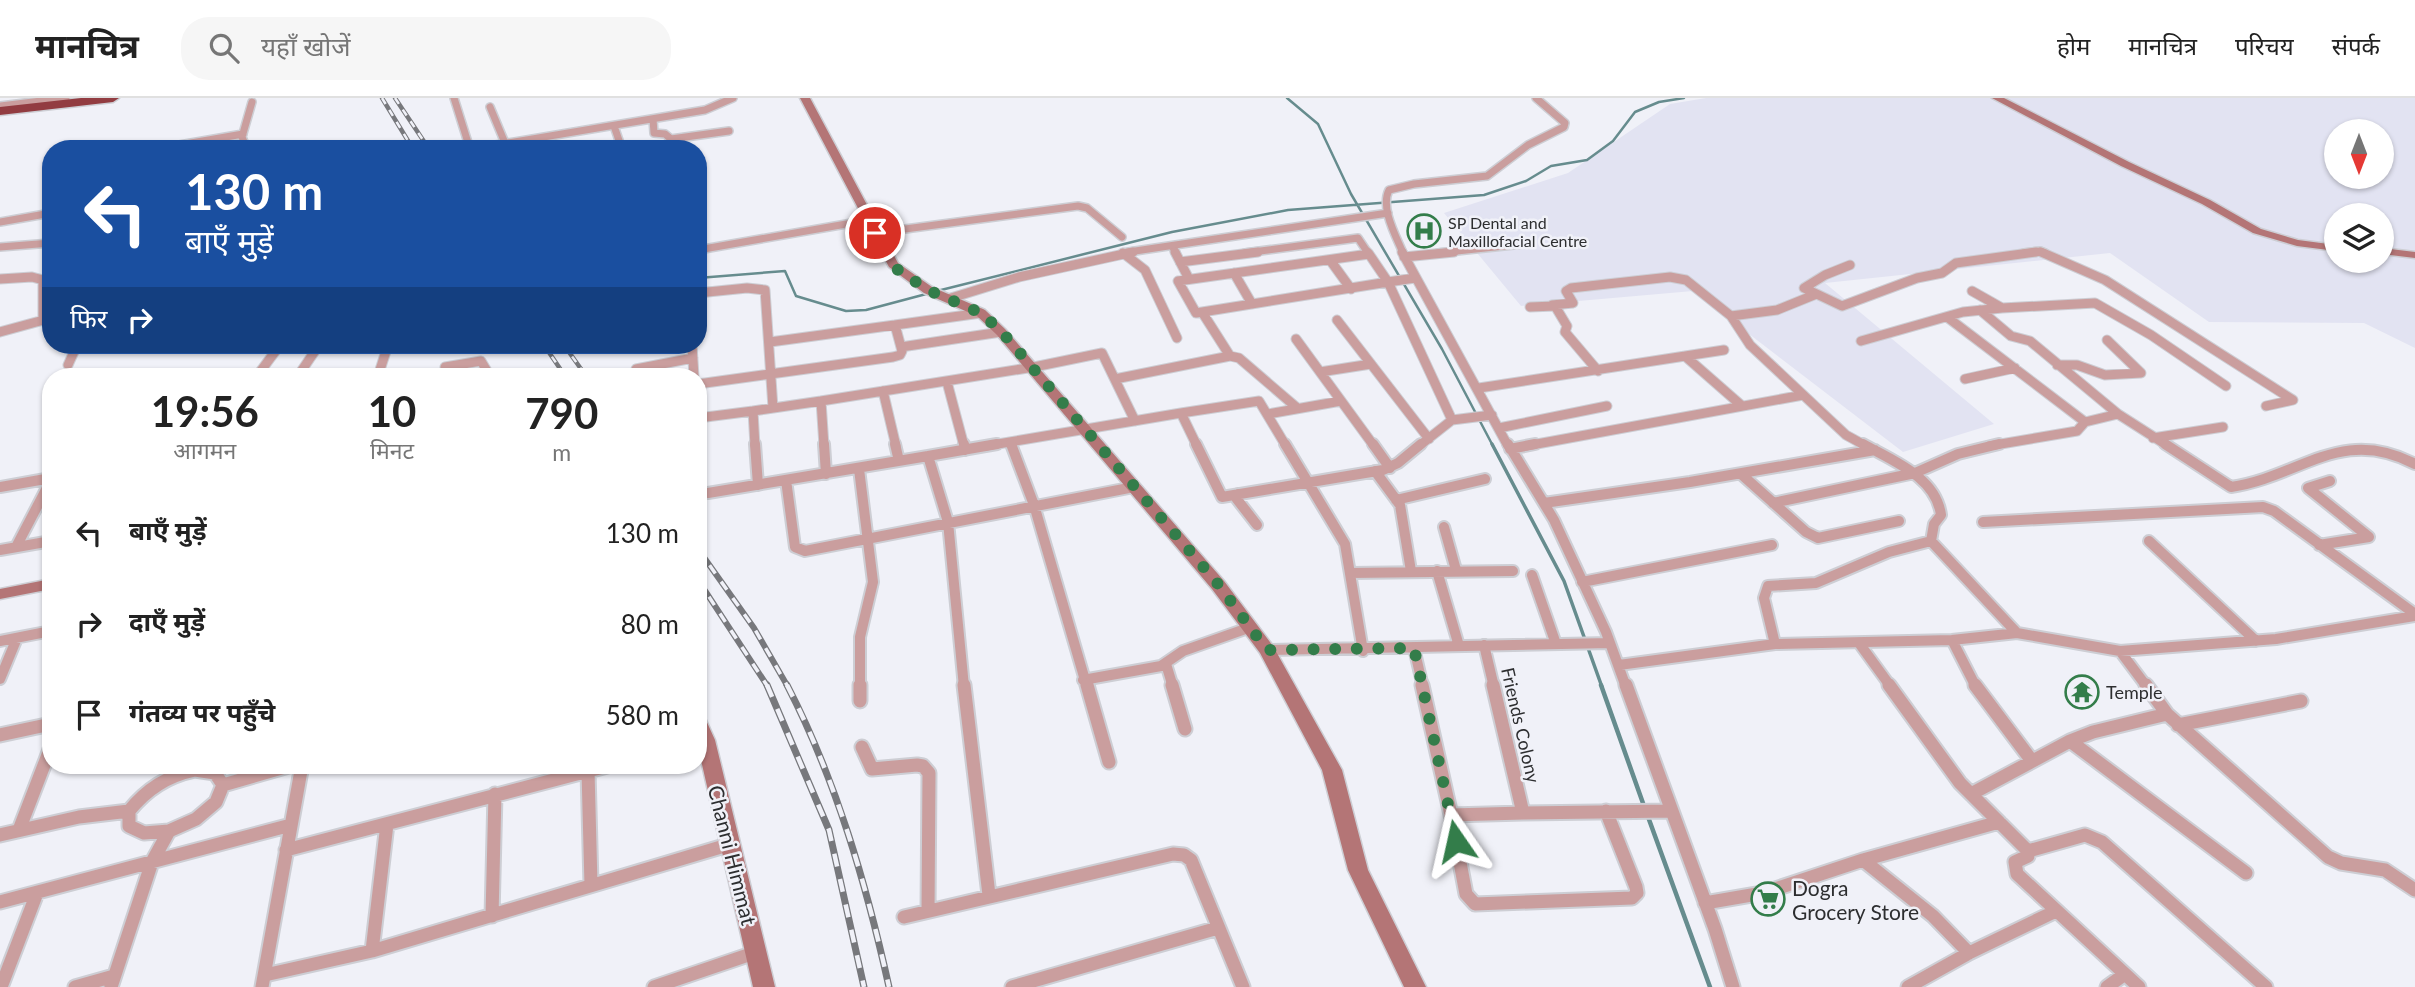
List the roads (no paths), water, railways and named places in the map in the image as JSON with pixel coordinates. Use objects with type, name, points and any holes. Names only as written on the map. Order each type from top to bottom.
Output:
[{"type":"highway","points":[[0,109],[113,98]]},
{"type":"main road","points":[[805,98],[893,265],[940,294],[981,313],[1002,332],[1251,627],[1267,650],[1332,771],[1358,870],[1415,987]]},
{"type":"main road","points":[[1997,98],[2206,202],[2257,231],[2297,243],[2324,246]]},
{"type":"main road","points":[[2394,252],[2415,255]]},
{"type":"main road","points":[[0,594],[42,586]]},
{"type":"main road","name":"Channi Himmat","points":[[707,757],[731,844],[764,987]]},
{"type":"street","points":[[0,109],[66,98]]},
{"type":"street","points":[[454,98],[468,140]]},
{"type":"street","points":[[526,140],[714,108],[733,98]]},
{"type":"street","points":[[1536,98],[1565,122],[1564,127],[1522,149],[1488,176],[1404,186],[1387,192],[1388,208],[1395,238],[1410,279],[1479,388],[1510,449],[1544,503],[1583,582],[1619,665],[1733,987]]},
{"type":"street","points":[[245,140],[243,134],[252,102]]},
{"type":"street","points":[[491,107],[504,140]]},
{"type":"street","points":[[653,119],[654,134],[664,134],[668,139],[729,131]]},
{"type":"street","points":[[614,126],[619,140]]},
{"type":"street","points":[[208,140],[243,134]]},
{"type":"street","points":[[875,233],[1078,206],[1087,208],[1122,237]]},
{"type":"street","points":[[940,294],[1123,253],[1345,220],[1388,208]]},
{"type":"street","points":[[0,222],[42,215]]},
{"type":"street","points":[[707,248],[869,220]]},
{"type":"street","points":[[1345,220],[1392,281],[1452,420]]},
{"type":"street","points":[[1249,235],[1273,268]]},
{"type":"street","points":[[1180,262],[1358,238]]},
{"type":"street","points":[[0,247],[42,244]]},
{"type":"street","points":[[1404,257],[1523,244]]},
{"type":"street","points":[[1172,246],[1189,279]]},
{"type":"street","points":[[1850,265],[1825,275],[1804,288],[1834,304],[1845,305],[1917,278],[1942,273],[1956,262],[2029,251],[2043,252],[2105,280],[2293,400],[2266,406]]},
{"type":"street","points":[[1123,253],[1145,270],[1177,338]]},
{"type":"street","points":[[1369,254],[1178,281],[1196,313],[1410,279]]},
{"type":"street","points":[[1330,260],[1351,289]]},
{"type":"street","points":[[1234,273],[1252,304]]},
{"type":"street","points":[[0,279],[32,277],[42,280]]},
{"type":"street","points":[[1530,307],[1573,303],[1566,291],[1569,288],[1679,277],[1731,316],[1750,345],[1846,435],[1915,473],[1941,506],[1941,515],[1930,535],[1931,541],[2017,633]]},
{"type":"street","points":[[707,292],[763,288],[770,342],[773,408]]},
{"type":"street","points":[[1972,290],[2002,308]]},
{"type":"street","points":[[1731,316],[1777,310],[1814,295]]},
{"type":"street","points":[[1861,341],[1980,310],[2095,303],[2151,335],[2225,386]]},
{"type":"street","points":[[1552,305],[1557,307],[1566,324],[1564,330],[1571,342],[1598,371]]},
{"type":"street","points":[[1980,310],[2011,336],[2030,341],[2118,414],[2152,438],[2231,487],[2312,458],[2361,448],[2395,452],[2415,464]]},
{"type":"street","points":[[1202,312],[1230,356]]},
{"type":"street","points":[[770,342],[981,313]]},
{"type":"street","points":[[1947,317],[2085,422]]},
{"type":"street","points":[[0,332],[42,320]]},
{"type":"street","points":[[1336,320],[1429,439]]},
{"type":"street","points":[[707,383],[901,355],[895,325]]},
{"type":"street","points":[[901,347],[1002,332]]},
{"type":"street","points":[[1296,339],[1390,468]]},
{"type":"street","points":[[2057,365],[2077,365],[2101,375],[2141,373],[2107,340]]},
{"type":"street","points":[[1479,388],[1724,350]]},
{"type":"street","points":[[707,417],[947,382],[1102,353],[1135,421]]},
{"type":"street","points":[[68,365],[74,354]]},
{"type":"street","points":[[693,354],[694,368]]},
{"type":"street","points":[[1115,379],[1230,356],[1239,358],[1296,407]]},
{"type":"street","points":[[1685,356],[1742,406]]},
{"type":"street","points":[[641,368],[694,358]]},
{"type":"street","points":[[445,367],[481,361],[486,368]]},
{"type":"street","points":[[1320,372],[1371,364]]},
{"type":"street","points":[[1965,379],[2015,369]]},
{"type":"street","points":[[947,382],[965,450]]},
{"type":"street","points":[[883,391],[899,461]]},
{"type":"street","points":[[1510,449],[1803,395]]},
{"type":"street","points":[[821,401],[826,474]]},
{"type":"street","points":[[708,493],[1259,401],[1345,544],[1363,651]]},
{"type":"street","points":[[1268,414],[1341,401]]},
{"type":"street","points":[[1499,428],[1608,406]]},
{"type":"street","points":[[753,411],[758,485]]},
{"type":"street","points":[[1181,413],[1222,497],[1390,468],[1452,420],[1492,415]]},
{"type":"street","points":[[2085,422],[2118,414]]},
{"type":"street","points":[[1773,503],[1915,473],[1958,454],[2077,431],[2084,427],[2085,422]]},
{"type":"street","points":[[2152,438],[2223,427]]},
{"type":"street","points":[[1010,442],[1034,505],[1109,762]]},
{"type":"street","points":[[1544,503],[1741,474],[1875,450]]},
{"type":"street","points":[[928,456],[948,522],[955,608],[989,895]]},
{"type":"street","points":[[859,469],[873,588],[860,637],[860,701]]},
{"type":"street","points":[[1375,471],[1401,511],[1411,571]]},
{"type":"street","points":[[1741,474],[1806,532],[1818,538],[1899,521]]},
{"type":"street","points":[[1396,500],[1485,479]]},
{"type":"street","points":[[0,487],[42,480]]},
{"type":"street","points":[[786,480],[794,547],[805,551],[1134,487]]},
{"type":"street","points":[[2319,545],[2369,537],[2308,488],[2330,481]]},
{"type":"street","points":[[1238,494],[1236,498],[1257,525]]},
{"type":"street","points":[[16,547],[42,500]]},
{"type":"street","points":[[1983,522],[2256,506],[2274,512],[2415,615]]},
{"type":"street","points":[[1444,527],[1456,570]]},
{"type":"street","points":[[1775,644],[1764,597],[1768,586],[1816,583],[1889,552],[1931,541]]},
{"type":"street","points":[[2149,541],[2256,641]]},
{"type":"street","points":[[0,551],[42,543]]},
{"type":"street","points":[[1583,582],[1772,545]]},
{"type":"street","points":[[1437,571],[1459,646]]},
{"type":"street","points":[[1350,573],[1513,571]]},
{"type":"street","points":[[1532,575],[1556,644]]},
{"type":"street","points":[[1619,665],[1775,644],[1952,640],[2017,633],[2120,651],[2256,641],[2415,615]]},
{"type":"street","points":[[1083,680],[1166,664],[1183,651],[1251,627]]},
{"type":"street","points":[[0,641],[42,633]]},
{"type":"street","points":[[0,679],[18,638]]},
{"type":"street","points":[[1952,640],[1969,677],[2032,761]]},
{"type":"street","points":[[1267,650],[1363,651],[1610,643]]},
{"type":"street","points":[[1860,643],[1971,794],[2028,851]]},
{"type":"street","name":"Friends Colony","points":[[1484,645],[1523,813]]},
{"type":"street","points":[[1414,648],[1466,894],[1475,904],[1632,898],[1637,893],[1636,887],[1606,811]]},
{"type":"street","points":[[2120,651],[2178,725],[2329,857],[2340,863],[2385,870],[2415,890]]},
{"type":"street","points":[[1166,664],[1185,729]]},
{"type":"street","points":[[2178,725],[2301,701]]},
{"type":"street","points":[[1971,794],[2070,741],[2093,732],[2167,714]]},
{"type":"street","points":[[0,735],[42,726]]},
{"type":"street","points":[[2070,741],[2246,873]]},
{"type":"street","points":[[862,747],[872,769],[917,765],[923,766],[929,773],[928,911]]},
{"type":"street","points":[[19,830],[42,770]]},
{"type":"street","points":[[174,774],[143,792],[129,811],[129,826],[144,833],[169,831],[196,819],[216,802],[223,785]]},
{"type":"street","points":[[216,774],[223,785]]},
{"type":"street","points":[[223,785],[259,774]]},
{"type":"street","points":[[300,774],[264,981],[731,844]]},
{"type":"street","points":[[286,850],[576,774]]},
{"type":"street","points":[[588,774],[591,885]]},
{"type":"street","points":[[492,916],[495,794]]},
{"type":"street","points":[[0,835],[79,817],[129,811]]},
{"type":"street","points":[[1451,815],[1671,811]]},
{"type":"street","points":[[1705,902],[1763,893],[1863,860],[1999,822]]},
{"type":"street","points":[[372,951],[387,824]]},
{"type":"street","points":[[0,902],[291,825]]},
{"type":"street","points":[[75,987],[113,981],[152,862],[169,831]]},
{"type":"street","points":[[2028,851],[2085,835],[2102,842],[2266,987]]},
{"type":"street","points":[[2028,851],[2028,856],[2015,862],[2017,874],[2139,987]]},
{"type":"street","points":[[904,917],[989,895],[1178,854],[1191,860],[1242,987]]},
{"type":"street","points":[[1863,860],[1933,916],[1969,953]]},
{"type":"street","points":[[1,987],[37,893]]},
{"type":"street","points":[[1908,987],[1969,953],[2056,911]]},
{"type":"street","points":[[1012,987],[1218,928]]},
{"type":"street","points":[[654,987],[757,952]]},
{"type":"street","points":[[2107,987],[2125,974]]},
{"type":"waterway","points":[[1287,98],[1318,124],[1357,205]]},
{"type":"waterway","points":[[1357,205],[1484,195],[1526,181],[1551,166],[1587,160],[1613,141],[1635,112],[1659,102],[1684,98]]},
{"type":"waterway","points":[[937,291],[1172,232],[1288,210],[1357,205]]},
{"type":"waterway","points":[[1357,205],[1442,349],[1493,446]]},
{"type":"waterway","points":[[707,277],[785,271],[796,296],[846,311],[866,310],[930,293]]},
{"type":"waterway","points":[[1492,444],[1564,581],[1602,687]]},
{"type":"waterway","points":[[1601,685],[1644,806]]},
{"type":"waterway","points":[[1647,814],[1710,987]]},
{"type":"railway","points":[[382,98],[408,140]]},
{"type":"railway","points":[[395,98],[423,140]]},
{"type":"railway","points":[[550,354],[560,368]]},
{"type":"railway","points":[[570,354],[580,368]]},
{"type":"railway","points":[[707,562],[754,628],[788,687]]},
{"type":"railway","points":[[707,594],[768,686]]},
{"type":"railway","points":[[768,686],[829,830],[864,987]]},
{"type":"railway","points":[[788,687],[805,721],[848,833],[889,987]]},
{"type":"place","name":"SP Dental and Maxillofacial Centre","points":[[1424,231]]},
{"type":"place","name":"Temple","points":[[2082,692]]},
{"type":"place","name":"Dogra Grocery Store","points":[[1768,899]]}]
